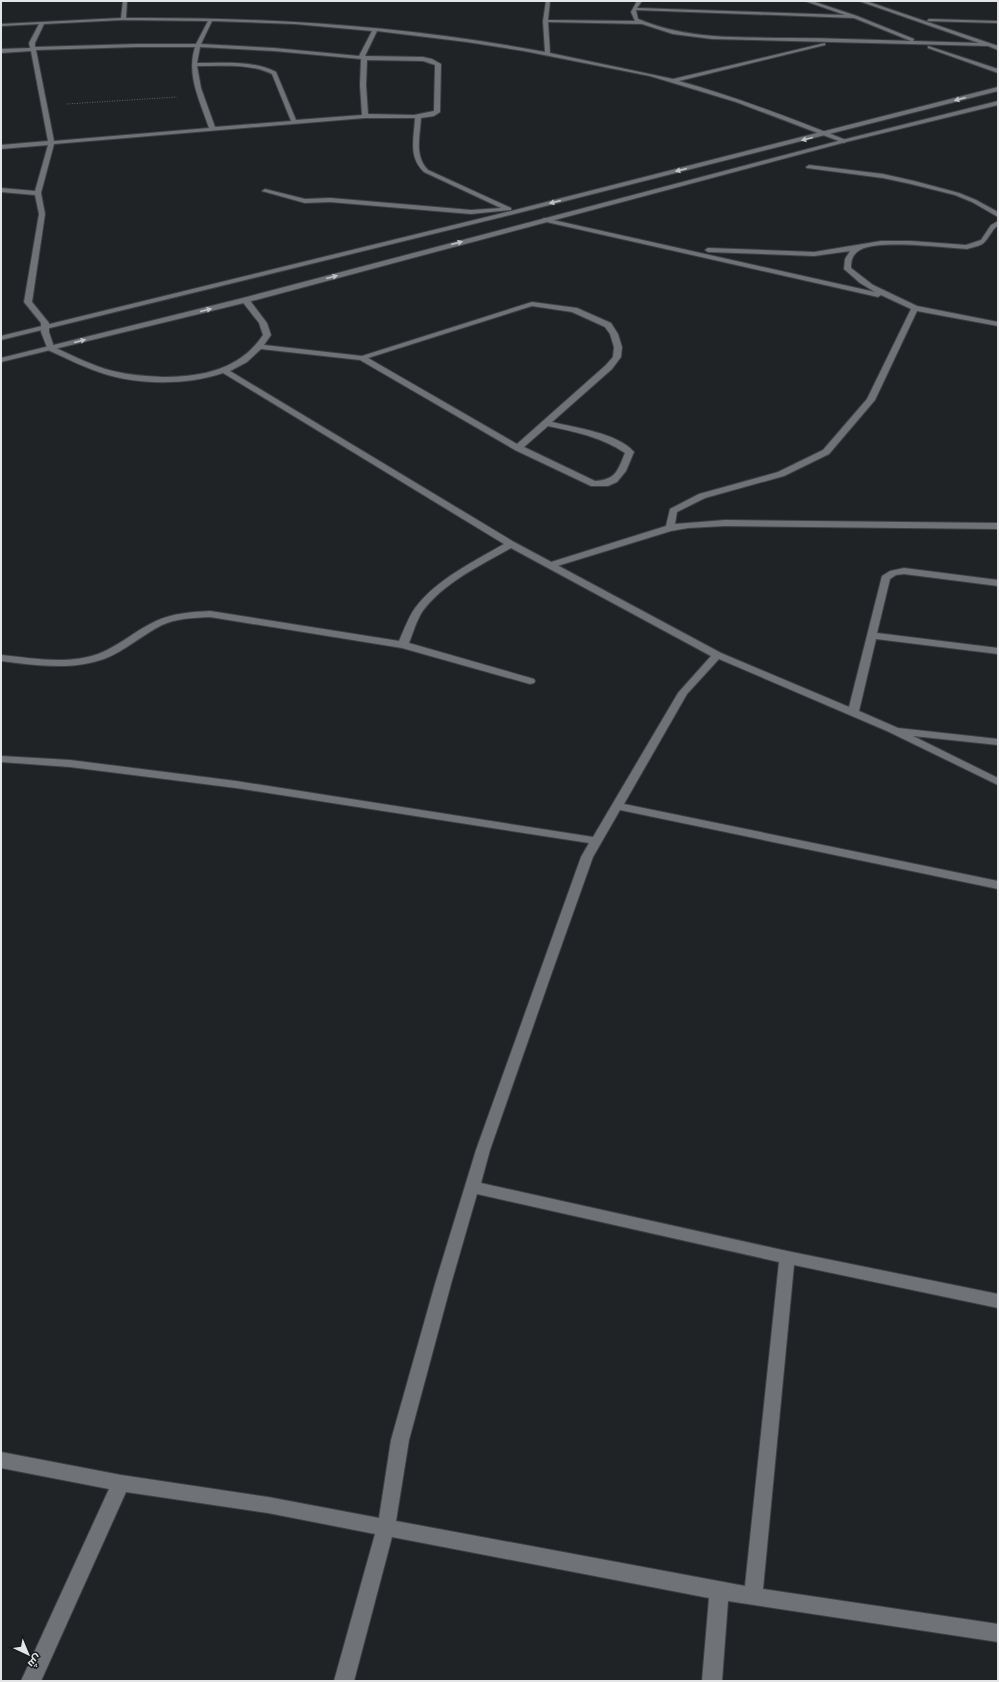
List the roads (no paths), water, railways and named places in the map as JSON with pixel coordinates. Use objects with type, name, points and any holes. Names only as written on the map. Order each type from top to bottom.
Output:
[{"type":"street","points":[[123,19],[125,1]]},
{"type":"street","points":[[548,1],[545,21],[548,54]]},
{"type":"street","points":[[640,1],[634,9],[633,16],[636,20],[662,30],[704,36],[987,45]]},
{"type":"street","points":[[807,1],[856,17],[920,43],[998,71]]},
{"type":"street","points":[[861,1],[998,48]]},
{"type":"street","points":[[634,9],[856,17]]},
{"type":"street","points":[[1,26],[123,19],[210,21],[306,24],[454,38],[548,54],[673,81],[765,110],[844,141]]},
{"type":"street","points":[[915,20],[998,22]]},
{"type":"street","points":[[210,21],[198,45],[194,64],[196,77],[213,130]]},
{"type":"street","points":[[545,21],[642,23]]},
{"type":"street","points":[[972,28],[998,22]]},
{"type":"street","points":[[42,23],[32,43],[51,143],[38,193],[42,214],[28,302],[45,323],[45,332],[51,348],[111,373],[132,377],[181,378],[225,371],[252,355],[260,347],[267,335],[263,323],[245,300]]},
{"type":"street","points":[[365,116],[363,85],[364,58],[362,56],[375,30]]},
{"type":"street","points":[[954,33],[966,30]]},
{"type":"street","points":[[673,81],[837,41]]},
{"type":"street","points":[[1,50],[144,45],[198,45],[281,49],[364,58],[423,59],[430,60],[438,64],[437,112],[430,115],[365,116],[1,147]]},
{"type":"street","points":[[194,64],[258,67],[270,70],[274,73],[294,122]]},
{"type":"street","points":[[1,338],[516,212],[874,122],[998,89]]},
{"type":"street","points":[[1,360],[245,300],[892,128],[998,103]]},
{"type":"street","points":[[418,116],[416,155],[419,164],[423,168],[443,180],[516,212]]},
{"type":"street","points":[[874,122],[892,128]]},
{"type":"street","points":[[809,167],[876,175],[912,182],[957,194],[974,201],[998,215]]},
{"type":"street","points":[[1,190],[38,193]]},
{"type":"street","points":[[265,191],[305,201],[330,200],[471,212],[509,209]]},
{"type":"street","points":[[544,220],[891,298]]},
{"type":"street","points":[[676,249],[801,254],[831,253],[887,244],[967,247],[984,240],[994,224],[998,223]]},
{"type":"street","points":[[858,248],[849,257],[847,269],[862,281],[891,298],[915,308],[998,324]]},
{"type":"street","points":[[260,347],[362,358],[532,304],[574,310],[608,325],[614,334],[618,347],[617,357],[609,367],[518,448]]},
{"type":"street","points":[[670,528],[673,511],[702,496],[781,474],[826,452],[871,400],[915,308]]},
{"type":"street","points":[[362,358],[518,448],[594,484],[608,483],[614,480],[622,471],[630,452],[624,446],[612,440],[545,423]]},
{"type":"street","points":[[225,371],[511,544],[717,654],[892,730],[998,782]]},
{"type":"street","points":[[550,565],[670,528],[688,525],[725,523],[998,526]]},
{"type":"street","points":[[403,645],[411,624],[421,607],[439,589],[511,544]]},
{"type":"street","points":[[853,713],[885,578],[892,574],[904,571],[998,583]]},
{"type":"street","points":[[1,658],[64,664],[93,659],[119,648],[159,623],[182,616],[210,614],[403,645],[530,682]]},
{"type":"street","points":[[872,635],[998,652]]},
{"type":"street","points":[[344,1681],[386,1527],[400,1440],[443,1284],[483,1150],[544,975],[588,857],[683,693],[717,654]]},
{"type":"street","points":[[892,730],[998,742]]},
{"type":"street","points":[[1,759],[95,767],[246,786],[438,815],[597,842]]},
{"type":"street","points":[[617,806],[998,885]]},
{"type":"street","points":[[472,1186],[787,1257],[998,1301]]},
{"type":"street","points":[[754,1596],[787,1257]]},
{"type":"street","points":[[1,1460],[121,1483],[268,1505],[719,1591],[998,1633]]},
{"type":"street","points":[[31,1681],[121,1483]]},
{"type":"street","points":[[712,1681],[719,1591]]}]
